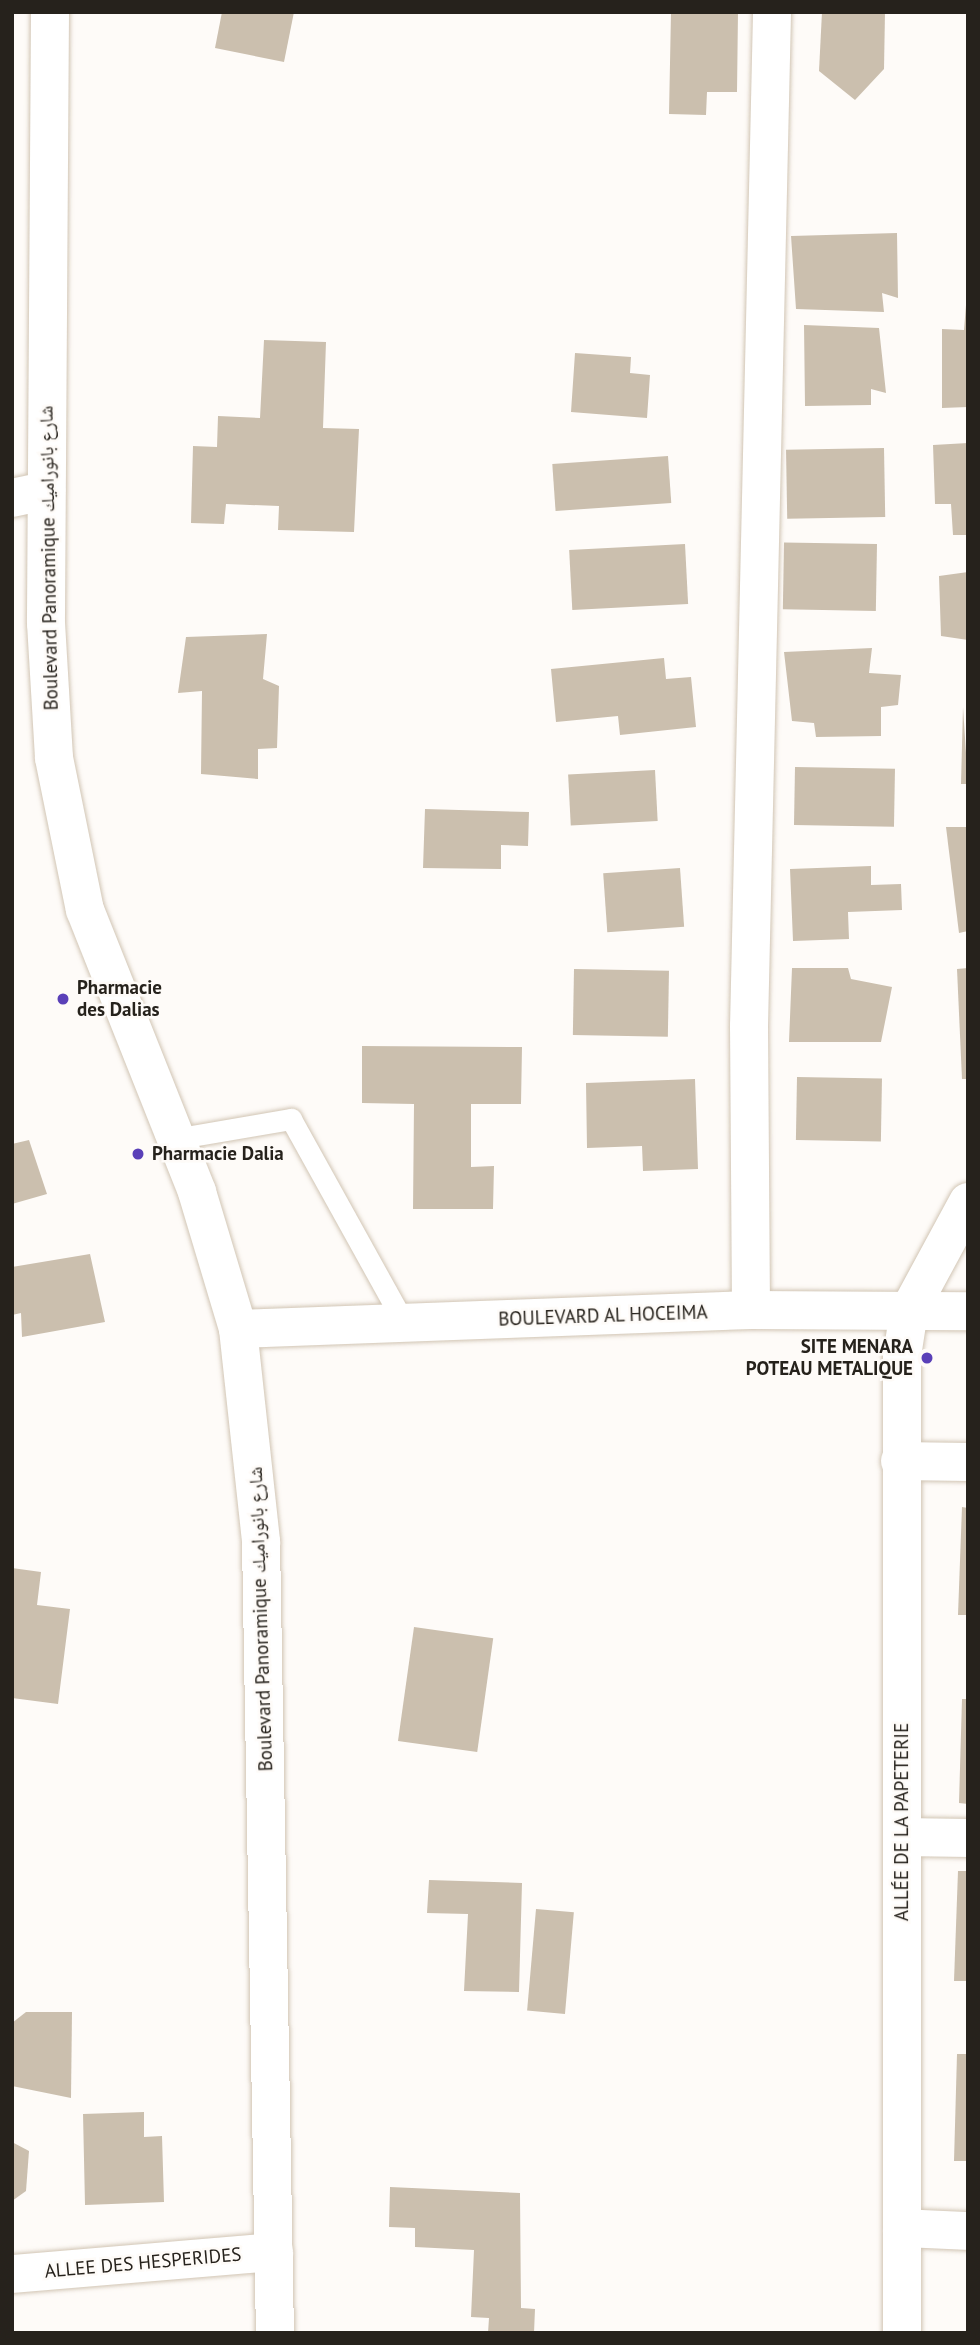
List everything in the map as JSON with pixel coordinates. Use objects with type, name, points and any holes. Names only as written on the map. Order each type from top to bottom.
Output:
[{"type":"street","name":"Boulevard Panoramique شارع بانوراميك","points":[[50,12],[29,495],[54,758],[85,910],[174,1139],[237,1329],[261,1542],[275,2333]]},
{"type":"street","points":[[751,1310],[750,1013],[772,12]]},
{"type":"street","points":[[909,1311],[968,1202]]},
{"type":"street","name":"BOULEVARD AL HOCEIMA","points":[[237,1329],[751,1310],[968,1311]]},
{"type":"street","name":"ALLÉE DE LA PAPETERIE","points":[[902,2333],[903,1837],[900,1461],[909,1311]]},
{"type":"street","points":[[900,1461],[968,1462]]},
{"type":"street","points":[[903,1837],[968,1838]]},
{"type":"street","points":[[902,2228],[968,2231]]},
{"type":"street","name":"ALLEE DES HESPERIDES","points":[[12,2274],[274,2252]]},
{"type":"lane","points":[[174,1139],[291,1119],[404,1323]]},
{"type":"building","points":[[222,12],[294,12],[284,62],[215,48]]},
{"type":"building","points":[[671,12],[738,12],[737,92],[707,92],[706,115],[669,114]]},
{"type":"building","points":[[822,12],[885,12],[884,69],[855,100],[819,71]]},
{"type":"building","points":[[897,233],[898,298],[882,293],[884,312],[796,309],[791,236]]},
{"type":"building","points":[[966,305],[968,407],[942,408],[942,329],[964,330]]},
{"type":"building","points":[[804,325],[879,328],[886,393],[871,389],[871,405],[805,406]]},
{"type":"building","points":[[264,340],[326,342],[323,428],[359,429],[354,532],[278,530],[279,506],[226,504],[224,524],[191,523],[193,446],[217,447],[218,416],[260,418]]},
{"type":"building","points":[[575,353],[631,357],[630,373],[650,375],[647,418],[571,412]]},
{"type":"building","points":[[968,443],[968,535],[953,535],[951,504],[935,504],[933,445]]},
{"type":"building","points":[[884,448],[885,517],[787,519],[786,450]]},
{"type":"building","points":[[668,456],[671,503],[556,511],[552,464]]},
{"type":"building","points":[[784,542],[877,544],[876,611],[783,609]]},
{"type":"building","points":[[685,544],[688,604],[572,610],[569,550]]},
{"type":"building","points":[[968,572],[968,640],[941,636],[939,576]]},
{"type":"building","points":[[267,634],[263,679],[279,686],[277,748],[258,749],[258,779],[201,774],[202,691],[178,693],[186,637]]},
{"type":"building","points":[[872,648],[869,673],[901,675],[898,705],[881,707],[881,736],[816,737],[814,723],[792,721],[784,652]]},
{"type":"building","points":[[664,658],[666,679],[691,677],[696,727],[620,735],[618,716],[556,722],[551,669]]},
{"type":"building","points":[[963,707],[968,784],[961,784]]},
{"type":"building","points":[[795,767],[895,769],[894,827],[794,825]]},
{"type":"building","points":[[655,770],[658,821],[571,825],[568,775]]},
{"type":"building","points":[[425,809],[529,812],[528,846],[501,845],[501,869],[423,868]]},
{"type":"building","points":[[946,827],[968,827],[968,931],[959,933]]},
{"type":"building","points":[[871,866],[871,885],[901,884],[902,910],[848,912],[849,939],[793,941],[790,869]]},
{"type":"building","points":[[680,868],[684,927],[607,932],[603,873]]},
{"type":"building","points":[[792,968],[848,968],[851,979],[892,987],[881,1042],[789,1042]]},
{"type":"building","points":[[968,968],[968,1079],[962,1079],[957,969]]},
{"type":"building","points":[[574,969],[669,971],[668,1037],[573,1035]]},
{"type":"building","points":[[362,1046],[522,1047],[521,1104],[471,1104],[471,1167],[494,1166],[493,1209],[413,1209],[414,1104],[362,1103]]},
{"type":"building","points":[[797,1077],[882,1078],[881,1141],[796,1140]]},
{"type":"building","points":[[695,1079],[698,1169],[643,1171],[642,1146],[587,1148],[586,1083]]},
{"type":"building","points":[[29,1140],[47,1194],[12,1204],[12,1144]]},
{"type":"building","points":[[90,1254],[105,1322],[22,1337],[21,1313],[12,1315],[12,1267]]},
{"type":"building","points":[[962,1507],[968,1508],[968,1615],[958,1615]]},
{"type":"building","points":[[12,1568],[41,1572],[37,1605],[70,1609],[58,1704],[12,1698]]},
{"type":"building","points":[[414,1627],[493,1638],[477,1752],[398,1741]]},
{"type":"building","points":[[962,1699],[968,1699],[968,1804],[959,1803]]},
{"type":"building","points":[[958,1871],[968,1871],[968,1981],[954,1981]]},
{"type":"building","points":[[429,1880],[522,1883],[519,1992],[464,1991],[468,1914],[427,1913]]},
{"type":"building","points":[[536,1909],[574,1912],[565,2014],[527,2011]]},
{"type":"building","points":[[26,2012],[72,2012],[71,2098],[12,2086],[12,2023]]},
{"type":"building","points":[[957,2054],[968,2054],[968,2161],[954,2161]]},
{"type":"building","points":[[144,2112],[144,2137],[162,2136],[164,2202],[85,2205],[83,2114]]},
{"type":"building","points":[[12,2142],[29,2151],[26,2191],[12,2201]]},
{"type":"building","points":[[390,2187],[520,2193],[521,2308],[535,2309],[534,2333],[488,2333],[489,2318],[471,2317],[474,2250],[415,2247],[415,2228],[389,2227]]},
{"type":"place","name":"Pharmacie des Dalias","points":[[63,999]]},
{"type":"place","name":"Pharmacie Dalia","points":[[138,1154]]},
{"type":"place","name":"SITE MENARA POTEAU METALIQUE","points":[[927,1358]]}]
